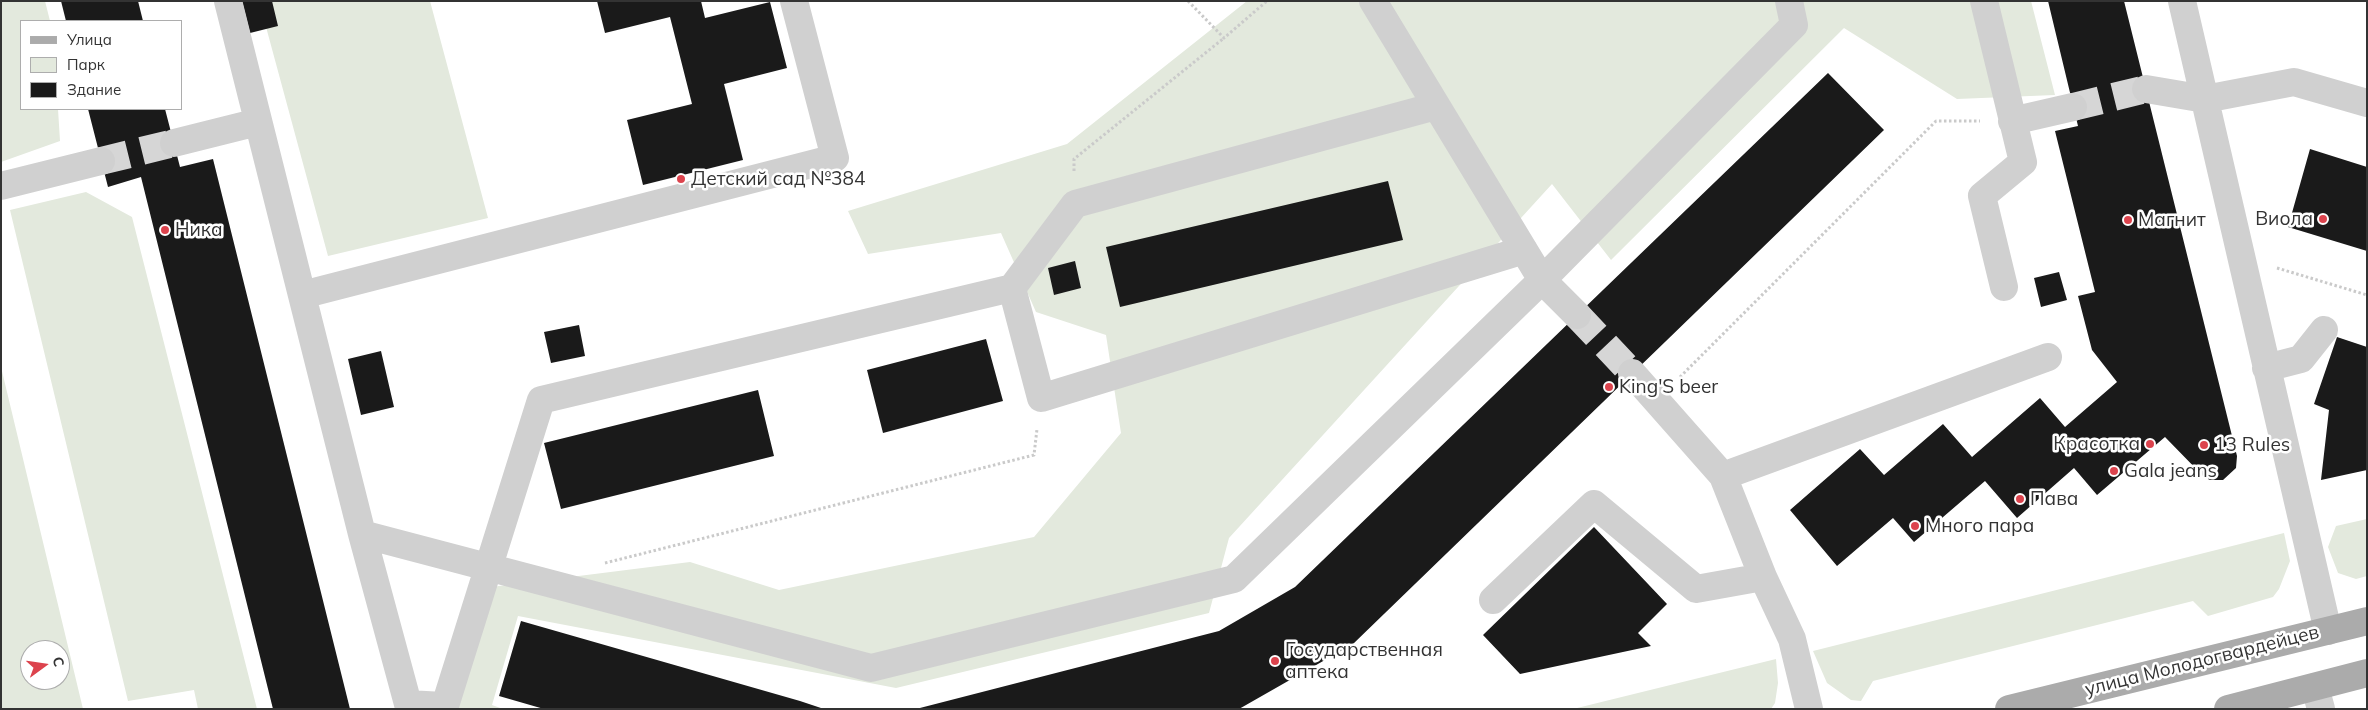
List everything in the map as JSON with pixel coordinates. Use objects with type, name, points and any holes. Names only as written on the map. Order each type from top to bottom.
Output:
[{"type":"main road","name":"улица Молодогвардейцев","points":[[2009,709],[2367,621]]},
{"type":"main road","points":[[2228,709],[2318,698],[2367,673]]},
{"type":"lane","points":[[228,1],[362,534],[408,704],[443,708],[541,400],[1012,288],[1075,204],[1436,106]]},
{"type":"lane","points":[[302,295],[835,158],[794,1]]},
{"type":"lane","points":[[1373,1],[1542,280],[1577,315]]},
{"type":"lane","points":[[362,534],[871,668],[1234,579],[1542,280],[1794,25],[1789,1]]},
{"type":"lane","points":[[1984,1],[2022,162],[1982,196],[2004,287]]},
{"type":"lane","points":[[2182,1],[2328,631]]},
{"type":"lane","points":[[2146,89],[2205,99],[2294,82],[2367,103]]},
{"type":"lane","points":[[2012,122],[2073,107]]},
{"type":"lane","points":[[174,143],[258,122]]},
{"type":"lane","points":[[1,186],[101,161]]},
{"type":"lane","points":[[1012,288],[1041,398],[1524,250]]},
{"type":"lane","points":[[2266,368],[2301,359],[2324,330]]},
{"type":"lane","points":[[1723,476],[2048,357]]},
{"type":"lane","points":[[1632,373],[1723,476],[1763,577],[1792,639],[1810,709]]},
{"type":"lane","points":[[1493,600],[1594,504],[1696,589],[1763,577]]},
{"type":"path","points":[[1188,1],[1224,38]]},
{"type":"path","points":[[1075,204],[1074,159],[1267,1]]},
{"type":"path","points":[[1657,401],[1936,121],[2012,122]]},
{"type":"path","points":[[2241,256],[2367,295]]},
{"type":"path","points":[[604,563],[1034,455],[1041,398]]},
{"type":"green space","points":[[1,1],[45,1],[50,20],[20,20],[20,110],[58,110],[60,141],[1,162]]},
{"type":"green space","points":[[259,1],[430,1],[488,218],[328,256]]},
{"type":"green space","points":[[1247,1],[2031,1],[2055,95],[1957,99],[1844,28],[1611,260],[1552,184],[1229,538],[1209,613],[896,688],[518,616],[492,705],[503,709],[455,709],[491,587],[690,562],[779,590],[1034,537],[1121,433],[1106,335],[1036,312],[1001,233],[868,254],[848,211],[1067,144]]},
{"type":"green space","points":[[86,192],[132,217],[257,709],[198,709],[194,690],[128,701],[10,210]]},
{"type":"green space","points":[[1,367],[66,640],[20,640],[20,690],[70,690],[70,655],[83,709],[1,709]]},
{"type":"green space","points":[[2367,519],[2367,576],[2356,579],[2338,573],[2328,547],[2336,526]]},
{"type":"green space","points":[[2284,533],[2290,561],[2279,589],[2273,597],[2208,616],[2193,601],[1873,681],[1861,701],[1851,700],[1827,683],[1813,651]]},
{"type":"green space","points":[[1776,659],[1778,683],[1775,703],[1771,709],[1573,709]]},
{"type":"building","points":[[61,1],[138,1],[143,20],[66,20]]},
{"type":"building","points":[[242,1],[272,1],[278,26],[250,33]]},
{"type":"building","points":[[597,1],[701,1],[705,18],[770,2],[787,68],[724,84],[743,160],[643,185],[627,120],[692,104],[670,17],[605,33]]},
{"type":"building","points":[[2048,1],[2124,1],[2237,456],[2236,468],[2223,480],[2210,480],[2204,477],[2165,437],[2097,495],[2074,468],[2017,518],[1985,481],[1914,542],[1893,518],[1837,566],[1790,510],[1860,449],[1884,475],[1943,424],[1972,457],[2040,398],[2065,427],[2117,382],[2092,350],[2078,296],[2095,292],[2055,131],[2078,126]]},
{"type":"building","points":[[1828,73],[1884,130],[1353,644],[1239,709],[916,709],[1219,631],[1295,587]]},
{"type":"building","points":[[88,110],[165,110],[180,167],[213,159],[350,709],[273,709],[141,177],[108,187]]},
{"type":"building","points":[[2310,149],[2367,167],[2367,251],[2288,227]]},
{"type":"building","points":[[1388,181],[1403,240],[1120,307],[1106,247]]},
{"type":"building","points":[[1075,261],[1081,288],[1054,295],[1048,268]]},
{"type":"building","points":[[2059,272],[2067,300],[2041,307],[2034,278]]},
{"type":"building","points":[[579,325],[585,356],[551,363],[544,332]]},
{"type":"building","points":[[2337,337],[2367,347],[2367,470],[2321,480],[2329,410],[2314,404]]},
{"type":"building","points":[[986,339],[1003,401],[883,433],[867,370]]},
{"type":"building","points":[[381,351],[394,407],[361,415],[348,359]]},
{"type":"building","points":[[758,390],[774,456],[561,509],[544,443]]},
{"type":"building","points":[[1594,527],[1667,604],[1638,633],[1651,646],[1520,674],[1483,635]]},
{"type":"building","points":[[521,621],[824,709],[544,709],[499,696]]},
{"type":"tunnel","points":[[2073,107],[2146,89]]},
{"type":"tunnel","points":[[101,161],[174,143]]},
{"type":"tunnel","points":[[1577,315],[1632,373]]},
{"type":"place","name":"Детский сад №384","points":[[681,179]]},
{"type":"place","name":"Виола","points":[[2323,219]]},
{"type":"place","name":"Магнит","points":[[2128,220]]},
{"type":"place","name":"Ника","points":[[165,230]]},
{"type":"place","name":"King'S beer","points":[[1609,387]]},
{"type":"place","name":"Красотка","points":[[2150,444]]},
{"type":"place","name":"13 Rules","points":[[2204,445]]},
{"type":"place","name":"Gala jeans","points":[[2114,471]]},
{"type":"place","name":"Пава","points":[[2020,499]]},
{"type":"place","name":"Много пара","points":[[1915,526]]},
{"type":"place","name":"Государственная аптека","points":[[1275,661]]}]
